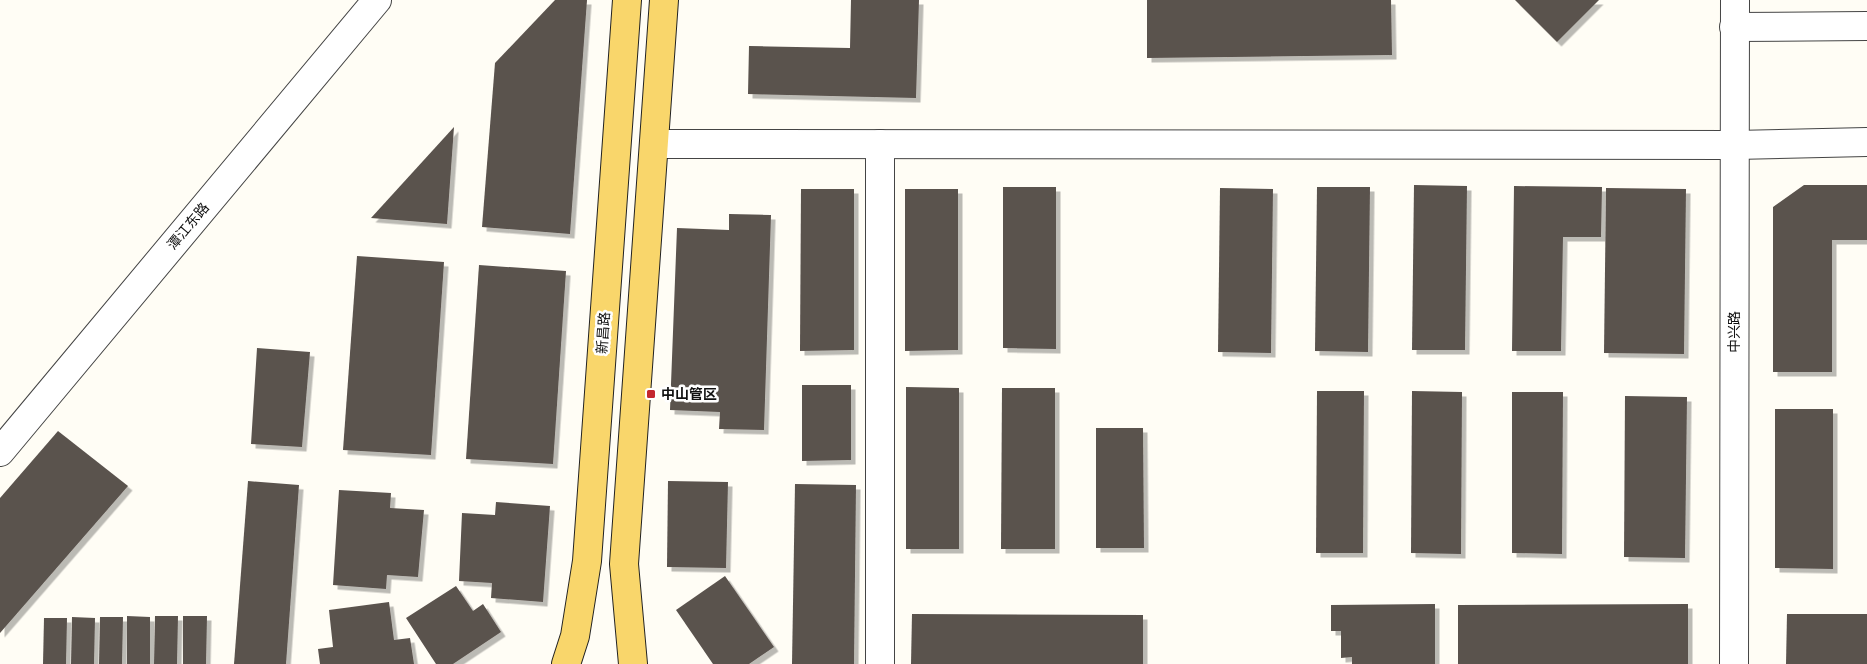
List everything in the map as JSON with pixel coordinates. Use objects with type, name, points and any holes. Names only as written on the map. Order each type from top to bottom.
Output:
[{"type":"main road","name":"新昌路","points":[[566,664],[575,636],[587,561],[627,0]]},
{"type":"main road","points":[[633,664],[624,564],[664,0]]},
{"type":"street","name":"潭江东路","points":[[0,452],[377,0]]},
{"type":"street","name":"中兴路","points":[[1734,0],[1734,664]]},
{"type":"street","points":[[1734,27],[1867,26]]},
{"type":"street","points":[[654,144],[1735,145],[1867,142]]},
{"type":"street","points":[[880,144],[880,664]]},
{"type":"building","points":[[555,0],[587,0],[570,234],[482,227],[495,63]]},
{"type":"building","points":[[851,0],[919,0],[916,98],[748,94],[749,46],[850,48]]},
{"type":"building","points":[[1147,0],[1391,0],[1392,55],[1147,58]]},
{"type":"building","points":[[1515,0],[1599,0],[1557,42]]},
{"type":"building","points":[[454,127],[447,224],[371,218]]},
{"type":"building","points":[[1414,185],[1467,186],[1465,350],[1412,350]]},
{"type":"building","points":[[1804,185],[1867,185],[1867,240],[1832,240],[1832,372],[1773,372],[1773,207]]},
{"type":"building","points":[[1514,186],[1602,187],[1601,237],[1563,237],[1561,351],[1512,351]]},
{"type":"building","points":[[1003,187],[1056,187],[1056,349],[1003,348]]},
{"type":"building","points":[[1317,187],[1370,187],[1368,352],[1315,351]]},
{"type":"building","points":[[1220,188],[1273,189],[1271,353],[1218,352]]},
{"type":"building","points":[[1606,188],[1686,189],[1684,354],[1604,353]]},
{"type":"building","points":[[801,189],[854,189],[854,350],[800,351]]},
{"type":"building","points":[[905,189],[958,189],[958,350],[905,351]]},
{"type":"building","points":[[729,214],[771,215],[764,430],[719,429],[720,412],[670,410],[677,228],[729,230]]},
{"type":"building","points":[[357,256],[444,262],[431,455],[343,450]]},
{"type":"building","points":[[479,265],[566,271],[553,464],[466,459]]},
{"type":"building","points":[[257,348],[310,352],[302,447],[251,444]]},
{"type":"building","points":[[802,385],[851,385],[851,460],[802,461]]},
{"type":"building","points":[[906,387],[959,388],[959,549],[906,549]]},
{"type":"building","points":[[1002,388],[1055,388],[1055,549],[1001,549]]},
{"type":"building","points":[[1317,391],[1364,391],[1363,553],[1316,553]]},
{"type":"building","points":[[1412,391],[1462,392],[1461,554],[1411,553]]},
{"type":"building","points":[[1512,392],[1563,392],[1562,554],[1512,553]]},
{"type":"building","points":[[1625,396],[1687,397],[1685,558],[1624,557]]},
{"type":"building","points":[[1775,409],[1833,409],[1833,569],[1775,568]]},
{"type":"building","points":[[1096,428],[1143,428],[1144,548],[1096,548]]},
{"type":"building","points":[[58,431],[128,486],[0,633],[0,498]]},
{"type":"building","points":[[248,481],[299,485],[286,664],[234,664]]},
{"type":"building","points":[[668,481],[728,482],[726,568],[667,567]]},
{"type":"building","points":[[795,484],[856,485],[854,664],[792,664]]},
{"type":"building","points":[[339,490],[391,493],[390,508],[424,510],[418,577],[387,575],[386,589],[333,585]]},
{"type":"building","points":[[496,502],[550,506],[543,602],[491,598],[492,583],[459,581],[462,513],[495,515]]},
{"type":"building","points":[[725,576],[774,647],[749,664],[713,664],[676,610]]},
{"type":"building","points":[[456,586],[473,611],[483,604],[501,632],[453,664],[436,664],[406,618]]},
{"type":"building","points":[[389,602],[394,640],[410,638],[414,664],[320,664],[318,649],[333,647],[329,610]]},
{"type":"building","points":[[1435,604],[1435,664],[1352,664],[1352,657],[1341,658],[1341,631],[1331,631],[1331,605]]},
{"type":"building","points":[[1688,604],[1688,664],[1458,664],[1458,605]]},
{"type":"building","points":[[912,614],[1143,615],[1143,664],[911,664]]},
{"type":"building","points":[[1787,614],[1867,614],[1867,664],[1786,664]]},
{"type":"building","points":[[127,616],[150,617],[150,664],[127,664]]},
{"type":"building","points":[[155,616],[178,616],[177,664],[154,664]]},
{"type":"building","points":[[183,616],[207,616],[206,664],[183,664]]},
{"type":"building","points":[[72,617],[95,618],[94,664],[71,664]]},
{"type":"building","points":[[100,617],[123,617],[122,664],[99,664]]},
{"type":"building","points":[[44,618],[67,618],[66,664],[43,664]]},
{"type":"place","name":"中山管区","points":[[651,394]]}]
